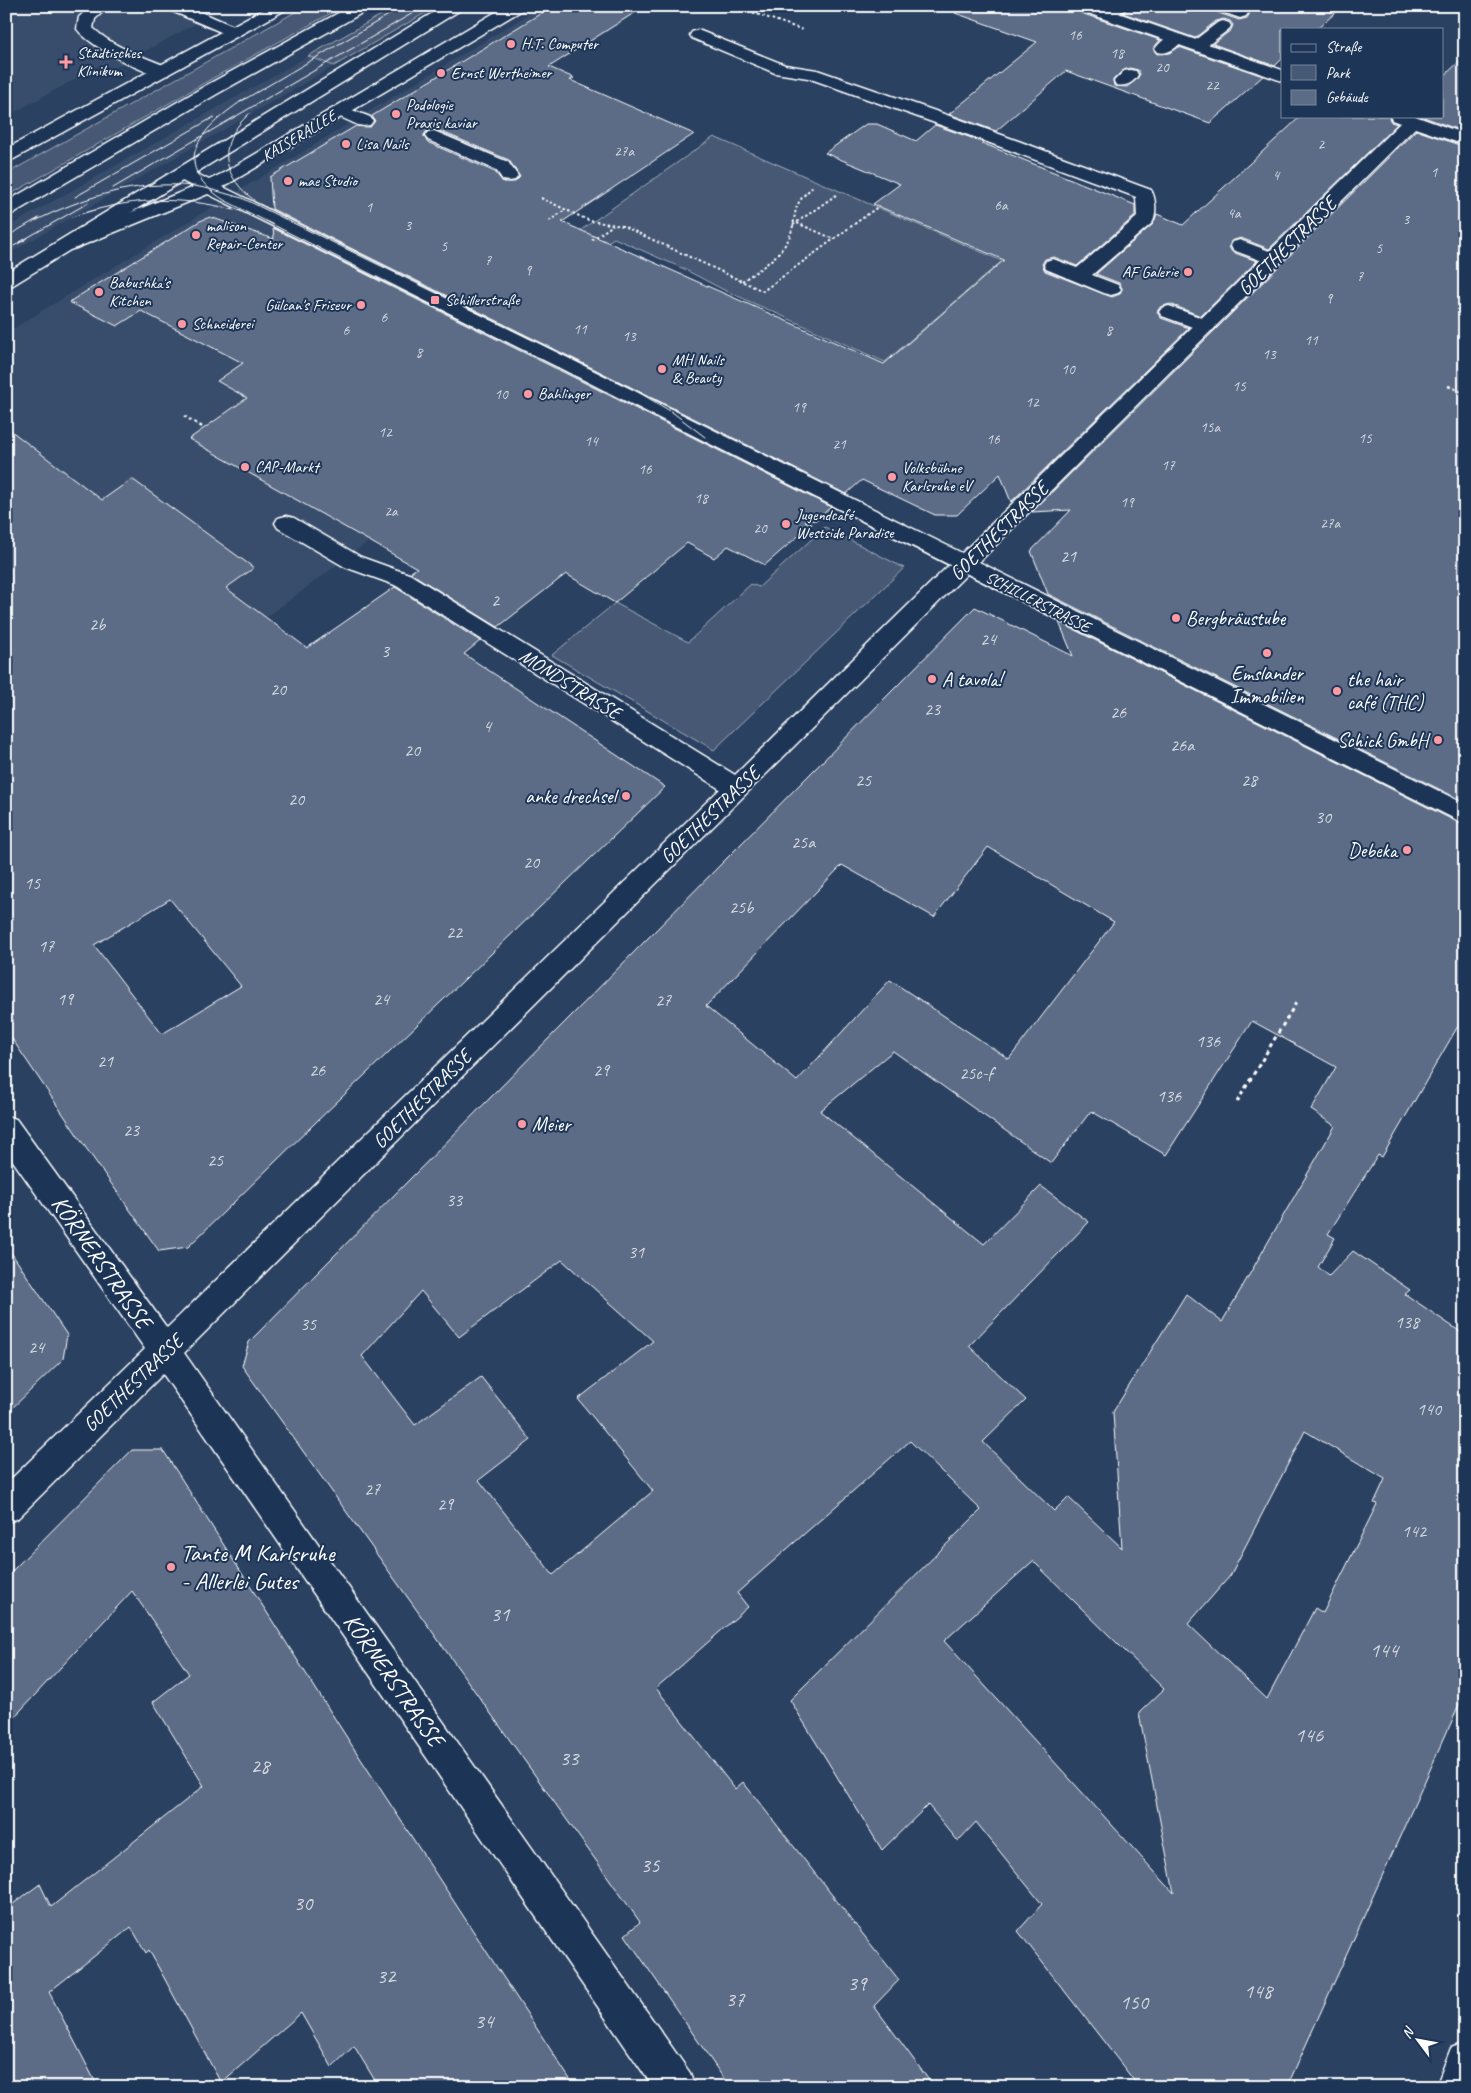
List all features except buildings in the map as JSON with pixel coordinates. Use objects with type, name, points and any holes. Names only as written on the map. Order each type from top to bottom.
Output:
[{"type":"street","points":[[101,6],[87,17],[85,29],[93,38],[105,46],[162,71]]},
{"type":"street","points":[[173,6],[234,32]]},
{"type":"street","points":[[6,156],[280,6]]},
{"type":"street","points":[[6,210],[212,90],[364,6]]},
{"type":"street","name":"KAISERALLEE","points":[[6,281],[456,6]]},
{"type":"street","name":"KAISERALLEE","points":[[69,244],[210,187],[518,6]]},
{"type":"street","points":[[1082,6],[1114,11],[1169,44],[1197,46],[1281,76]]},
{"type":"street","points":[[1220,6],[1240,13]]},
{"type":"street","points":[[1197,46],[1224,26]]},
{"type":"street","points":[[698,35],[781,69],[811,74],[958,125],[1145,194],[1146,219],[1079,276]]},
{"type":"street","points":[[357,102],[379,112]]},
{"type":"street","points":[[342,111],[364,120]]},
{"type":"street","points":[[1405,119],[1465,140]]},
{"type":"street","name":"GOETHESTRASSE","points":[[6,1506],[1206,326],[1273,259],[1405,119]]},
{"type":"street","points":[[434,136],[502,166],[509,176]]},
{"type":"street","name":"SCHILLERSTRASSE","points":[[182,174],[587,374],[963,565],[1465,815]]},
{"type":"street","points":[[1240,246],[1273,259]]},
{"type":"street","points":[[1053,265],[1111,289]]},
{"type":"street","points":[[1169,312],[1206,326]]},
{"type":"street","name":"MONDSTRASSE","points":[[286,523],[353,562],[403,580],[738,788]]},
{"type":"street","name":"KÖRNERSTRASSE","points":[[6,1128],[165,1351],[676,2087]]},
{"type":"street","points":[[1455,2087],[1465,2062]]},
{"type":"path","points":[[734,6],[803,30]]},
{"type":"path","points":[[509,176],[517,187],[590,221],[623,226],[763,291],[879,206]]},
{"type":"path","points":[[742,282],[764,266],[788,240],[796,205],[801,195],[814,186]]},
{"type":"path","points":[[792,226],[836,195],[834,194]]},
{"type":"path","points":[[549,221],[566,210]]},
{"type":"path","points":[[797,222],[834,239]]},
{"type":"path","points":[[592,240],[613,224]]},
{"type":"path","points":[[1448,386],[1465,393]]},
{"type":"path","points":[[184,416],[204,428]]},
{"type":"path","points":[[1237,1102],[1296,1003]]},
{"type":"shaded area","name":"Städtisches Klinikum","points":[[6,6],[228,6],[110,70],[101,65],[6,117]]},
{"type":"shaded area","points":[[542,6],[648,6],[380,172],[680,310],[92,747],[6,653],[6,333]]},
{"type":"shaded area","points":[[308,56],[334,66],[6,255],[6,228]]},
{"type":"green space","points":[[306,6],[344,6],[213,78],[6,197],[6,174]]},
{"type":"green space","points":[[397,6],[437,6],[334,66],[308,56]]},
{"type":"green space","points":[[714,137],[1002,261],[885,362],[614,238],[605,244],[578,232]]},
{"type":"green space","points":[[825,527],[904,568],[714,750],[552,655],[615,603],[688,642],[751,584],[759,587]]},
{"type":"tram line","points":[[243,100],[404,6]]},
{"type":"tram line","points":[[204,135],[425,6]]},
{"type":"tram line","points":[[243,100],[246,98]]},
{"type":"tram line","points":[[204,135],[217,120],[243,100]]},
{"type":"tram line","points":[[249,114],[232,136],[227,158],[234,180],[254,200]]},
{"type":"tram line","points":[[75,197],[214,117]]},
{"type":"tram line","points":[[113,188],[204,135]]},
{"type":"tram line","points":[[204,135],[197,145],[194,158],[197,172],[206,186],[211,190]]},
{"type":"tram line","points":[[33,222],[91,198],[131,188],[172,185],[193,186],[211,190]]},
{"type":"tram line","points":[[211,190],[242,198],[633,389],[672,412],[705,437]]},
{"type":"tram line","points":[[211,190],[224,200],[1465,825]]},
{"type":"tram line","points":[[72,217],[132,202],[153,201],[193,202],[234,210]]},
{"type":"tram line","points":[[18,243],[88,203]]},
{"type":"tram line","points":[[6,237],[39,218]]},
{"type":"tram line","points":[[6,250],[25,240]]},
{"type":"place","name":"H.T. Computer","points":[[511,44]]},
{"type":"place","name":"Städtisches Klinikum","points":[[66,62]]},
{"type":"place","name":"Ernst Wertheimer","points":[[441,73]]},
{"type":"place","name":"Podologie Praxis kaviar","points":[[396,114]]},
{"type":"place","name":"Lisa Nails","points":[[346,144]]},
{"type":"place","name":"mae Studio","points":[[288,181]]},
{"type":"place","name":"malison Repair-Center","points":[[196,235]]},
{"type":"place","name":"AF Galerie","points":[[1188,272]]},
{"type":"place","name":"Babushka's Kitchen","points":[[99,292]]},
{"type":"place","name":"Schillerstraße","points":[[435,300]]},
{"type":"place","name":"Gülcan's Friseur","points":[[361,305]]},
{"type":"place","name":"Schneiderei","points":[[182,324]]},
{"type":"place","name":"MH Nails & Beauty","points":[[662,369]]},
{"type":"place","name":"Bahlinger","points":[[528,394]]},
{"type":"place","name":"CAP-Markt","points":[[245,467]]},
{"type":"place","name":"Volksbühne Karlsruhe eV","points":[[892,477]]},
{"type":"place","name":"Jugendcafé Westside Paradise","points":[[786,524]]},
{"type":"place","name":"Bergbräustube","points":[[1176,618]]},
{"type":"place","name":"Emslander Immobilien","points":[[1267,653]]},
{"type":"place","name":"A tavola!","points":[[932,679]]},
{"type":"place","name":"the hair café (THC)","points":[[1337,691]]},
{"type":"place","name":"Schick GmbH","points":[[1438,740]]},
{"type":"place","name":"anke drechsel","points":[[626,796]]},
{"type":"place","name":"Debeka","points":[[1407,850]]},
{"type":"place","name":"Meier","points":[[522,1124]]},
{"type":"place","name":"Tante M Karlsruhe - Allerlei Gutes","points":[[171,1567]]}]
